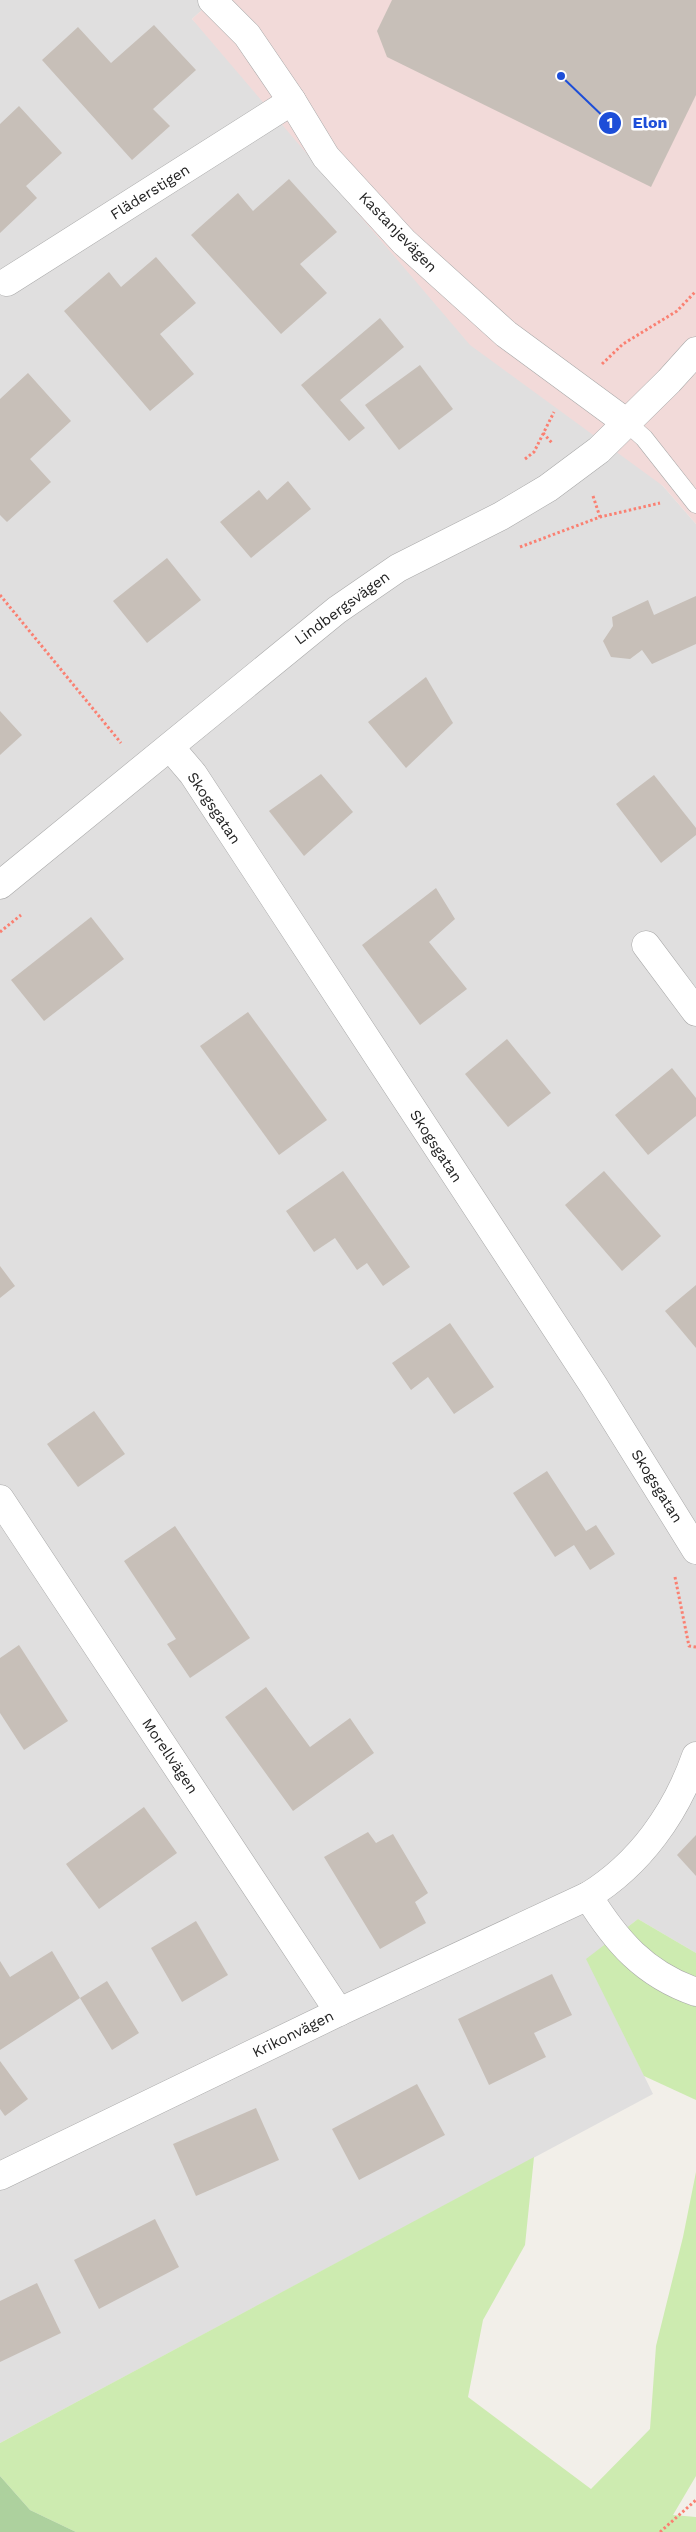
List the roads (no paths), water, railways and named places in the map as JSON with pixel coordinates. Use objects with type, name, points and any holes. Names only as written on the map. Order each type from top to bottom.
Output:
[{"type":"street","name":"Kastanjevägen","points":[[212,0],[247,35],[292,101],[326,157],[404,242],[506,334],[626,423]]},
{"type":"street","name":"Fläderstigen","points":[[7,282],[292,101]]},
{"type":"street","name":"Lindbergsvägen","points":[[0,885],[170,747],[259,671],[337,610],[398,568],[500,516],[548,488],[599,450],[696,351]]},
{"type":"street","name":"Skogsgatan","points":[[170,747],[192,774],[589,1378],[696,1550]]},
{"type":"street","points":[[646,945],[696,1012]]},
{"type":"street","name":"Morellvägen","points":[[0,1500],[339,2012]]},
{"type":"street","points":[[696,1756],[674,1805],[652,1839],[610,1882],[588,1896],[608,1929],[633,1955],[651,1971],[676,1985],[696,1992]]},
{"type":"street","name":"Krikonvägen","points":[[0,2176],[339,2012],[588,1896]]},
{"type":"lane","points":[[626,423],[644,438],[681,488],[696,504]]},
{"type":"place","name":"Elon","points":[[561,76]]}]
